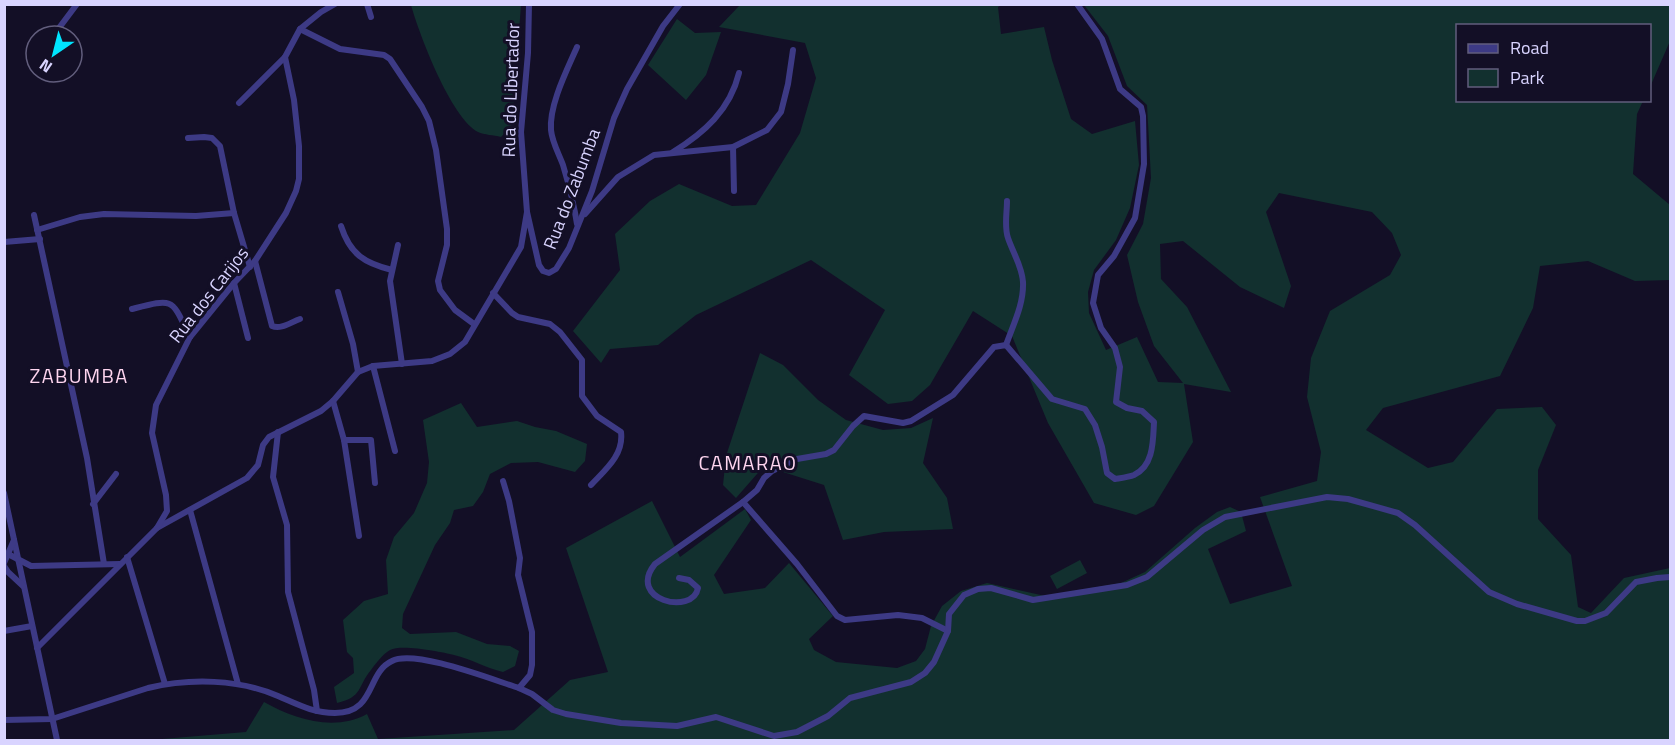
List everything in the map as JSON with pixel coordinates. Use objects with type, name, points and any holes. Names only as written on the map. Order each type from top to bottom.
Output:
[{"type":"street","points":[[61,24],[77,4]]},
{"type":"street","points":[[239,103],[285,57],[300,29],[335,4]]},
{"type":"street","points":[[367,4],[371,17]]},
{"type":"street","name":"Rua do Libertador","points":[[527,212],[521,132],[528,53],[529,4]]},
{"type":"street","name":"Rua do Zabumba","points":[[527,212],[539,265],[543,271],[549,273],[556,269],[563,259],[592,191],[614,118],[627,89],[663,26],[680,4]]},
{"type":"street","points":[[1006,345],[1052,399],[1085,409],[1095,425],[1107,473],[1115,479],[1136,474],[1149,460],[1153,445],[1154,422],[1142,411],[1127,408],[1116,402],[1120,367],[1115,348],[1101,328],[1093,303],[1098,275],[1114,256],[1135,218],[1144,164],[1143,116],[1141,107],[1120,89],[1102,39],[1077,4]]},
{"type":"street","points":[[300,29],[340,49],[384,55],[390,59],[422,107],[429,121],[436,150],[447,230],[447,245],[438,281],[440,291],[455,310],[474,324]]},
{"type":"street","points":[[577,47],[564,76],[556,102],[551,119],[551,132],[579,221]]},
{"type":"street","points":[[579,221],[618,177],[654,155],[733,147],[767,130],[781,112],[793,50]]},
{"type":"street","name":"Rua dos Carijos","points":[[37,648],[157,528],[167,511],[166,495],[152,433],[153,419],[162,391],[190,337],[234,283],[253,264],[286,213],[297,191],[299,180],[294,100],[285,57]]},
{"type":"street","points":[[672,152],[689,142],[722,111],[735,89],[739,73]]},
{"type":"street","points":[[188,138],[212,138],[220,146],[234,213],[272,326],[281,327],[300,319]]},
{"type":"street","points":[[733,147],[734,191]]},
{"type":"street","points":[[1006,345],[1022,302],[1023,282],[1019,263],[1006,229],[1007,201]]},
{"type":"street","name":"Rua do Zabumba","points":[[157,528],[247,478],[258,465],[266,441],[321,411],[333,401],[358,372],[373,366],[432,361],[450,354],[465,342],[520,247],[527,212]]},
{"type":"street","points":[[37,230],[80,217],[104,214],[195,216],[234,213]]},
{"type":"street","points":[[34,215],[87,458],[104,564]]},
{"type":"street","points":[[341,226],[345,237],[357,255],[373,265],[392,270]]},
{"type":"street","points":[[4,242],[40,239]]},
{"type":"street","points":[[398,245],[392,270],[392,293],[402,364]]},
{"type":"street","points":[[234,283],[248,338]]},
{"type":"street","points":[[338,291],[353,344],[358,372]]},
{"type":"street","points":[[493,293],[518,317],[550,324],[560,332],[582,360],[582,396],[597,416],[621,432],[622,441],[618,454],[591,485]]},
{"type":"street","points":[[132,309],[162,301],[167,302],[177,311],[190,337]]},
{"type":"street","points":[[679,578],[689,580],[698,588],[697,594],[689,600],[673,603],[665,601],[655,596],[648,587],[648,574],[655,564],[743,502],[757,490],[764,478],[772,471],[797,459],[826,454],[834,450],[853,426],[864,417],[903,423],[921,416],[953,395],[988,351],[994,347],[1006,345]]},
{"type":"street","points":[[373,366],[395,451]]},
{"type":"street","points":[[333,401],[344,440],[359,536]]},
{"type":"street","points":[[279,432],[273,477],[287,525],[288,592],[314,690],[317,711]]},
{"type":"street","points":[[344,440],[371,441],[375,483]]},
{"type":"street","points":[[93,505],[116,474]]},
{"type":"street","points":[[503,481],[510,501],[520,558],[518,575],[532,632],[530,675],[519,688]]},
{"type":"street","points":[[4,493],[57,741]]},
{"type":"street","points":[[4,720],[52,719],[165,684],[198,682],[238,684],[317,711],[348,712],[360,705],[366,698],[382,669],[392,661],[404,658],[433,661],[519,688],[532,694],[553,710],[566,714],[621,723],[677,726],[716,717],[774,736],[783,735],[797,732],[828,716],[850,698],[912,682],[925,673],[934,662],[948,631],[949,614],[964,595],[978,589],[992,588],[1034,600],[1127,585],[1147,577],[1203,530],[1225,517],[1327,497],[1348,499],[1398,513],[1415,525],[1489,592],[1517,604],[1577,621],[1585,621],[1606,613],[1636,582],[1671,577]]},
{"type":"street","points":[[743,502],[797,564],[837,616],[845,620],[898,615],[922,618],[948,631]]},
{"type":"street","points":[[190,510],[238,684]]},
{"type":"street","points":[[4,534],[12,529]]},
{"type":"street","points":[[6,567],[14,539]]},
{"type":"street","points":[[8,554],[31,566],[120,564]]},
{"type":"street","points":[[127,557],[165,684]]},
{"type":"street","points":[[6,567],[16,571],[20,568]]},
{"type":"street","points":[[6,567],[23,586]]},
{"type":"street","points":[[4,631],[32,626]]},
{"type":"green space","points":[[411,5],[521,5],[512,125],[501,137],[478,132],[457,110],[437,74]]},
{"type":"green space","points":[[740,5],[1001,5],[998,7],[1001,34],[1044,27],[1071,119],[1092,134],[1135,121],[1139,165],[1130,208],[1116,240],[1094,270],[1088,292],[1089,313],[1106,350],[1137,337],[1158,382],[1183,383],[1154,346],[1138,302],[1127,255],[1143,224],[1151,178],[1147,105],[1127,86],[1108,36],[1084,5],[1670,5],[1670,41],[1651,85],[1651,24],[1456,24],[1456,102],[1643,102],[1637,114],[1633,174],[1670,205],[1670,280],[1635,281],[1588,261],[1540,266],[1533,308],[1500,376],[1383,408],[1366,430],[1428,468],[1453,462],[1497,409],[1542,407],[1556,425],[1538,470],[1538,519],[1571,555],[1578,607],[1591,613],[1624,578],[1670,568],[1670,740],[150,740],[246,732],[264,702],[288,714],[328,723],[354,719],[367,714],[378,739],[514,730],[570,680],[608,672],[566,548],[652,501],[680,557],[745,509],[751,520],[714,575],[724,594],[765,588],[789,563],[833,616],[809,639],[814,650],[836,662],[897,668],[916,661],[925,649],[931,626],[942,606],[961,591],[987,583],[1045,596],[1121,583],[1145,572],[1195,528],[1217,512],[1230,507],[1241,512],[1246,531],[1208,549],[1230,604],[1292,586],[1260,497],[1317,481],[1321,452],[1307,397],[1311,358],[1330,311],[1390,275],[1401,255],[1392,233],[1372,212],[1279,193],[1266,212],[1291,286],[1284,308],[1240,287],[1183,241],[1160,244],[1161,279],[1187,307],[1231,392],[1184,384],[1193,442],[1154,506],[1136,515],[1094,503],[1048,423],[1012,336],[973,311],[930,385],[912,401],[888,404],[849,375],[885,310],[811,260],[696,315],[658,345],[610,349],[601,363],[573,331],[620,270],[615,234],[650,201],[679,184],[732,206],[756,205],[800,133],[816,78],[805,43],[719,27]]},
{"type":"green space","points":[[677,19],[695,33],[721,32],[706,75],[686,100],[648,65]]},
{"type":"green space","points":[[760,353],[783,365],[818,400],[846,420],[883,430],[911,428],[933,418],[923,463],[947,498],[953,529],[884,532],[843,540],[824,485],[764,466],[736,498],[723,485],[726,456]]},
{"type":"green space","points":[[461,403],[477,427],[517,421],[556,431],[587,444],[585,461],[575,472],[538,462],[511,463],[490,474],[483,492],[473,506],[454,510],[450,523],[435,545],[403,614],[402,628],[410,634],[456,632],[487,644],[510,646],[519,651],[515,666],[503,672],[448,654],[412,648],[396,648],[387,652],[380,659],[359,691],[351,698],[337,703],[334,687],[354,673],[353,658],[347,652],[343,620],[364,601],[388,594],[386,560],[394,537],[414,513],[427,483],[429,462],[423,420]]},
{"type":"green space","points":[[1080,560],[1087,573],[1057,589],[1050,576]]},
{"type":"district","name":"ZABUMBA","points":[[79,376]]},
{"type":"district","name":"CAMARAO","points":[[748,463]]}]
